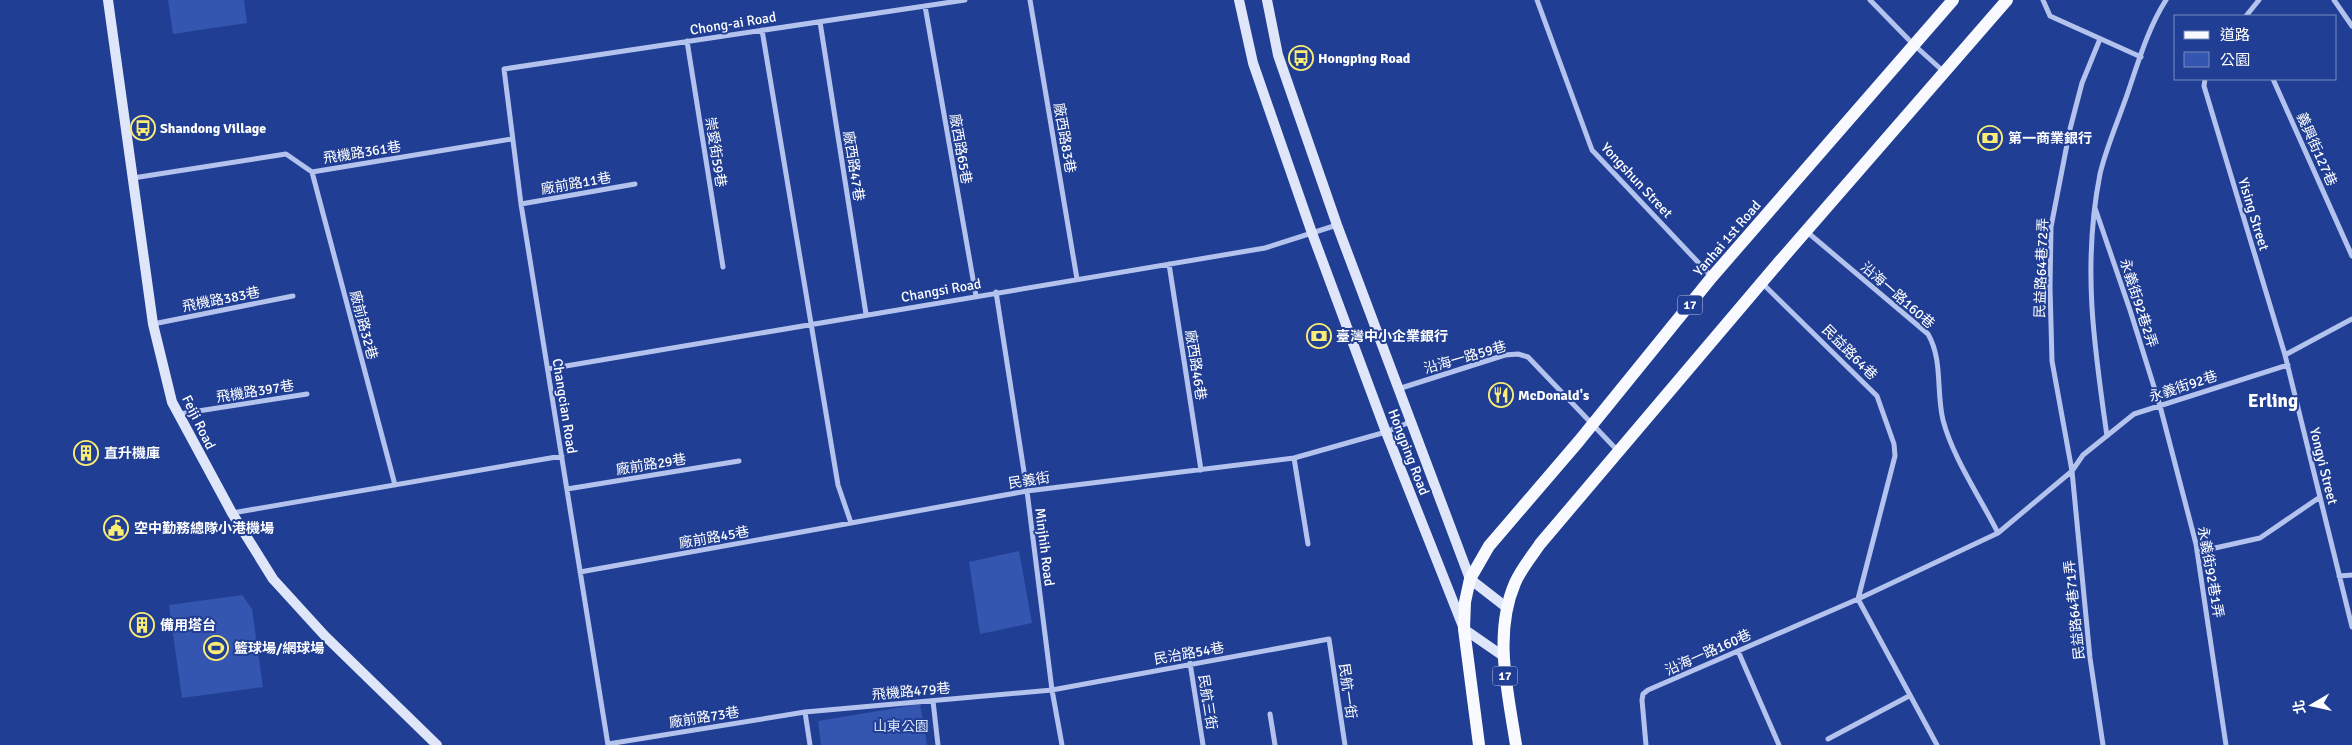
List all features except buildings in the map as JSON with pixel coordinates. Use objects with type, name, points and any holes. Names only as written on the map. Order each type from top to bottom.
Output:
[{"type":"main road","name":"Yanhai 1st Road","points":[[1464,629],[1465,602],[1470,578],[1489,546],[1712,277],[1953,0]]},
{"type":"main road","name":"17","points":[[1516,745],[1503,656],[1506,607],[1516,581],[1540,544],[1806,231],[2007,0]]},
{"type":"main road","name":"17","points":[[1464,629],[1480,745]]},
{"type":"street","name":"Feiji Road","points":[[108,0],[131,179],[153,324],[172,402],[232,513],[273,578],[325,636],[437,745]]},
{"type":"street","name":"Chong-ai Road","points":[[504,69],[965,0]]},
{"type":"street","name":"廠西路83巷","points":[[1030,0],[1077,279]]},
{"type":"street","name":"Hongping Road","points":[[1239,0],[1252,63],[1312,233],[1386,432],[1464,629]]},
{"type":"street","name":"Hongping Road","points":[[1266,0],[1278,54],[1336,225],[1470,578]]},
{"type":"street","name":"Yongshun Street","points":[[1536,0],[1592,150],[1712,277]]},
{"type":"street","points":[[1870,0],[1913,44],[1944,72]]},
{"type":"street","points":[[2043,0],[2050,16],[2141,57]]},
{"type":"street","points":[[2107,436],[2095,358],[2090,288],[2091,231],[2101,172],[2141,57],[2159,12],[2166,0]]},
{"type":"street","points":[[2247,15],[2259,0]]},
{"type":"street","points":[[2334,0],[2352,26]]},
{"type":"street","name":"廠西路65巷","points":[[925,6],[976,296]]},
{"type":"street","name":"廠西路47巷","points":[[820,22],[866,314]]},
{"type":"street","points":[[762,30],[838,485],[851,523]]},
{"type":"street","name":"民益路64巷72弄","points":[[2072,471],[2052,362],[2051,227],[2070,129],[2082,83],[2100,39]]},
{"type":"street","name":"崇愛街59巷","points":[[687,42],[723,267]]},
{"type":"street","name":"Changcian Road","points":[[504,69],[521,204],[608,744]]},
{"type":"street","name":"Yising Street","points":[[2205,80],[2204,86],[2285,354]]},
{"type":"street","name":"義興街127巷","points":[[2273,80],[2352,256]]},
{"type":"street","name":"飛機路361巷","points":[[131,179],[286,154],[312,172],[512,139]]},
{"type":"street","name":"廠前路32巷","points":[[312,172],[395,484]]},
{"type":"street","name":"廠前路11巷","points":[[521,204],[635,184]]},
{"type":"street","name":"永義街92巷2弄","points":[[2095,208],[2160,406]]},
{"type":"street","name":"Changsi Road","points":[[548,369],[1265,248],[1336,225]]},
{"type":"street","name":"沿海一路160巷","points":[[1806,231],[1928,334],[1935,346],[1943,418],[1948,436],[1998,533]]},
{"type":"street","name":"廠西路46巷","points":[[1169,264],[1201,470]]},
{"type":"street","name":"民益路64巷","points":[[1762,283],[1870,387],[1877,396],[1894,444],[1895,456],[1858,599]]},
{"type":"street","name":"Minjhih Road","points":[[996,292],[1027,491],[1052,690],[1062,745]]},
{"type":"street","name":"飛機路383巷","points":[[153,324],[293,296]]},
{"type":"street","points":[[2285,354],[2352,318]]},
{"type":"street","name":"沿海一路59巷","points":[[1398,389],[1505,355],[1518,354],[1528,357],[1618,451]]},
{"type":"street","name":"Yongyi Street","points":[[2285,354],[2352,627]]},
{"type":"street","name":"永義街92巷","points":[[2072,471],[2083,455],[2134,414],[2288,365]]},
{"type":"street","name":"飛機路397巷","points":[[178,414],[307,394]]},
{"type":"street","name":"永義街92巷1弄","points":[[2160,406],[2197,552],[2226,745]]},
{"type":"street","name":"民義街","points":[[851,523],[1027,491],[1294,458],[1386,432],[1410,422]]},
{"type":"street","points":[[232,513],[562,456]]},
{"type":"street","points":[[1294,458],[1308,544]]},
{"type":"street","name":"廠前路29巷","points":[[567,489],[739,461]]},
{"type":"street","points":[[1937,745],[1858,599],[1998,533],[2072,471]]},
{"type":"street","name":"民益路64巷71弄","points":[[2072,471],[2090,658],[2103,745]]},
{"type":"street","points":[[2197,552],[2260,538],[2320,497]]},
{"type":"street","name":"廠前路45巷","points":[[580,572],[851,523]]},
{"type":"street","points":[[2339,576],[2352,575]]},
{"type":"street","points":[[1470,578],[1506,607]]},
{"type":"street","name":"沿海一路160巷","points":[[1646,745],[1643,694],[1858,599]]},
{"type":"street","points":[[1464,629],[1503,656]]},
{"type":"street","name":"民治路54巷","points":[[1052,690],[1190,663],[1329,639]]},
{"type":"street","name":"民航一街","points":[[1329,639],[1345,745]]},
{"type":"street","points":[[1738,651],[1779,745]]},
{"type":"street","name":"民航三街","points":[[1190,663],[1203,745]]},
{"type":"street","name":"飛機路479巷","points":[[805,712],[1052,690]]},
{"type":"street","points":[[1828,738],[1909,696]]},
{"type":"street","points":[[933,701],[938,745]]},
{"type":"street","points":[[805,712],[810,745]]},
{"type":"street","name":"廠前路73巷","points":[[608,744],[805,712]]},
{"type":"street","points":[[1270,714],[1275,745]]},
{"type":"green space","points":[[168,0],[244,0],[247,23],[173,34]]},
{"type":"green space","points":[[1019,551],[1032,623],[980,634],[969,562]]},
{"type":"green space","name":"籃球場/網球場","points":[[242,595],[252,609],[263,687],[182,698],[169,605]]},
{"type":"green space","name":"山東公園","points":[[920,704],[927,745],[821,745],[818,721]]},
{"type":"place","name":"Hongping Road","points":[[1301,58]]},
{"type":"place","name":"Shandong Village","points":[[143,128]]},
{"type":"place","name":"第一商業銀行","points":[[1990,138]]},
{"type":"place","name":"臺灣中小企業銀行","points":[[1319,336]]},
{"type":"place","name":"McDonald's","points":[[1501,395]]},
{"type":"place","name":"直升機庫","points":[[86,453]]},
{"type":"place","name":"空中勤務總隊小港機場","points":[[116,528]]},
{"type":"place","name":"備用塔台","points":[[142,625]]},
{"type":"place","name":"籃球場/網球場","points":[[216,648]]},
{"type":"district","name":"Erling","points":[[2273,400]]}]
